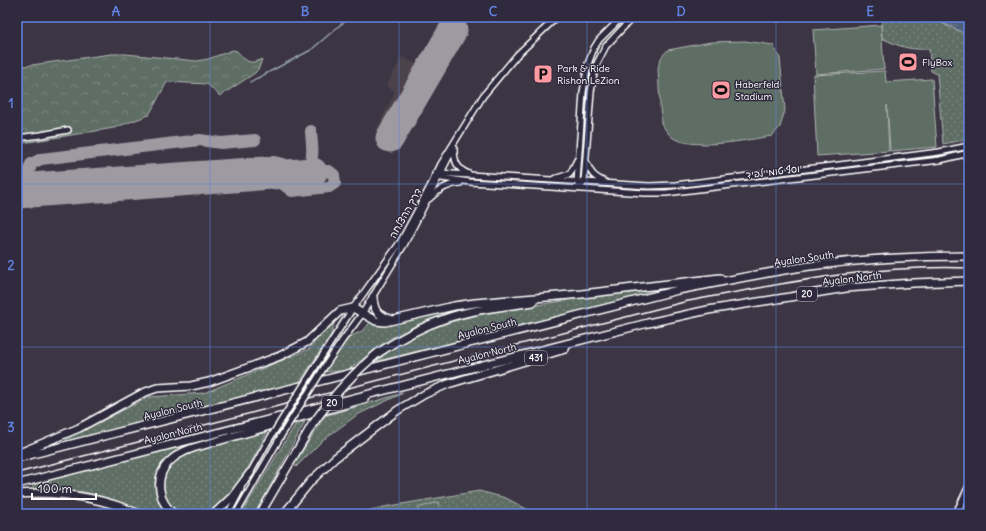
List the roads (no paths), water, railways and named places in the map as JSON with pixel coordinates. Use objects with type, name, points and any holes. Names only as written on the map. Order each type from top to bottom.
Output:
[{"type":"highway","name":"Ayalon South","points":[[17,458],[648,298],[754,275],[856,261],[969,256]]},
{"type":"highway","points":[[17,454],[79,428],[143,393],[157,388],[191,386],[209,382],[280,356],[307,342],[340,311],[353,308],[376,321],[385,322],[454,306],[582,294],[754,275]]},
{"type":"highway","name":"Ayalon North","points":[[17,484],[648,323],[708,310],[846,288],[969,281]]},
{"type":"highway","points":[[260,514],[312,425],[336,393],[351,377],[378,353],[412,333],[445,318],[472,312],[582,294]]},
{"type":"highway","points":[[373,297],[374,308],[380,316],[393,320]]},
{"type":"highway","name":"431","points":[[284,514],[312,481],[335,458],[398,410],[424,394],[448,384],[648,323]]},
{"type":"highway","points":[[174,514],[162,498],[160,481],[164,468],[170,460],[179,454],[193,448],[399,390],[424,380]]},
{"type":"highway","points":[[214,514],[232,497],[250,473]]},
{"type":"highway","points":[[17,494],[67,494],[106,501],[140,514]]},
{"type":"main road","points":[[956,514],[969,487]]},
{"type":"main road","points":[[966,514],[969,507]]},
{"type":"street","name":"דרך ההצלחה","points":[[236,514],[281,436],[325,366],[373,297],[404,245],[438,176],[440,164],[483,96],[526,45],[557,17]]},
{"type":"street","points":[[580,189],[577,182],[583,92],[588,64],[599,40],[622,17]]},
{"type":"street","points":[[580,189],[584,182],[592,84],[595,67],[606,46],[633,17]]},
{"type":"street","name":"דרך ההצלחה","points":[[228,514],[267,443],[315,367],[353,308],[401,241],[466,123]]},
{"type":"street","points":[[17,138],[68,130]]},
{"type":"street","points":[[455,145],[454,157],[457,166],[464,173],[473,176]]},
{"type":"street","name":"יוסף טומי לפיד","points":[[438,176],[473,176],[649,186],[675,185],[939,152],[969,146]]},
{"type":"street","name":"יוסף טומי לפיד","points":[[470,182],[644,193],[666,193],[940,160],[969,153]]},
{"type":"street","points":[[550,180],[570,174],[579,158]]},
{"type":"street","points":[[586,160],[592,174],[596,178],[610,183]]},
{"type":"street","points":[[438,176],[470,182]]},
{"type":"street","points":[[426,203],[445,187],[456,183],[470,182]]},
{"type":"water","points":[[926,17],[969,17],[969,33],[963,33],[953,27]]},
{"type":"waterway","points":[[250,82],[311,50],[340,25],[352,17]]},
{"type":"railway","points":[[17,473],[688,301],[793,282],[863,272],[898,269],[969,268]]},
{"type":"place","name":"FlyBox","points":[[908,62]]},
{"type":"place","name":"Park & Ride Rishon LeZion","points":[[543,74]]},
{"type":"place","name":"Haberfeld Stadium","points":[[721,90]]}]
